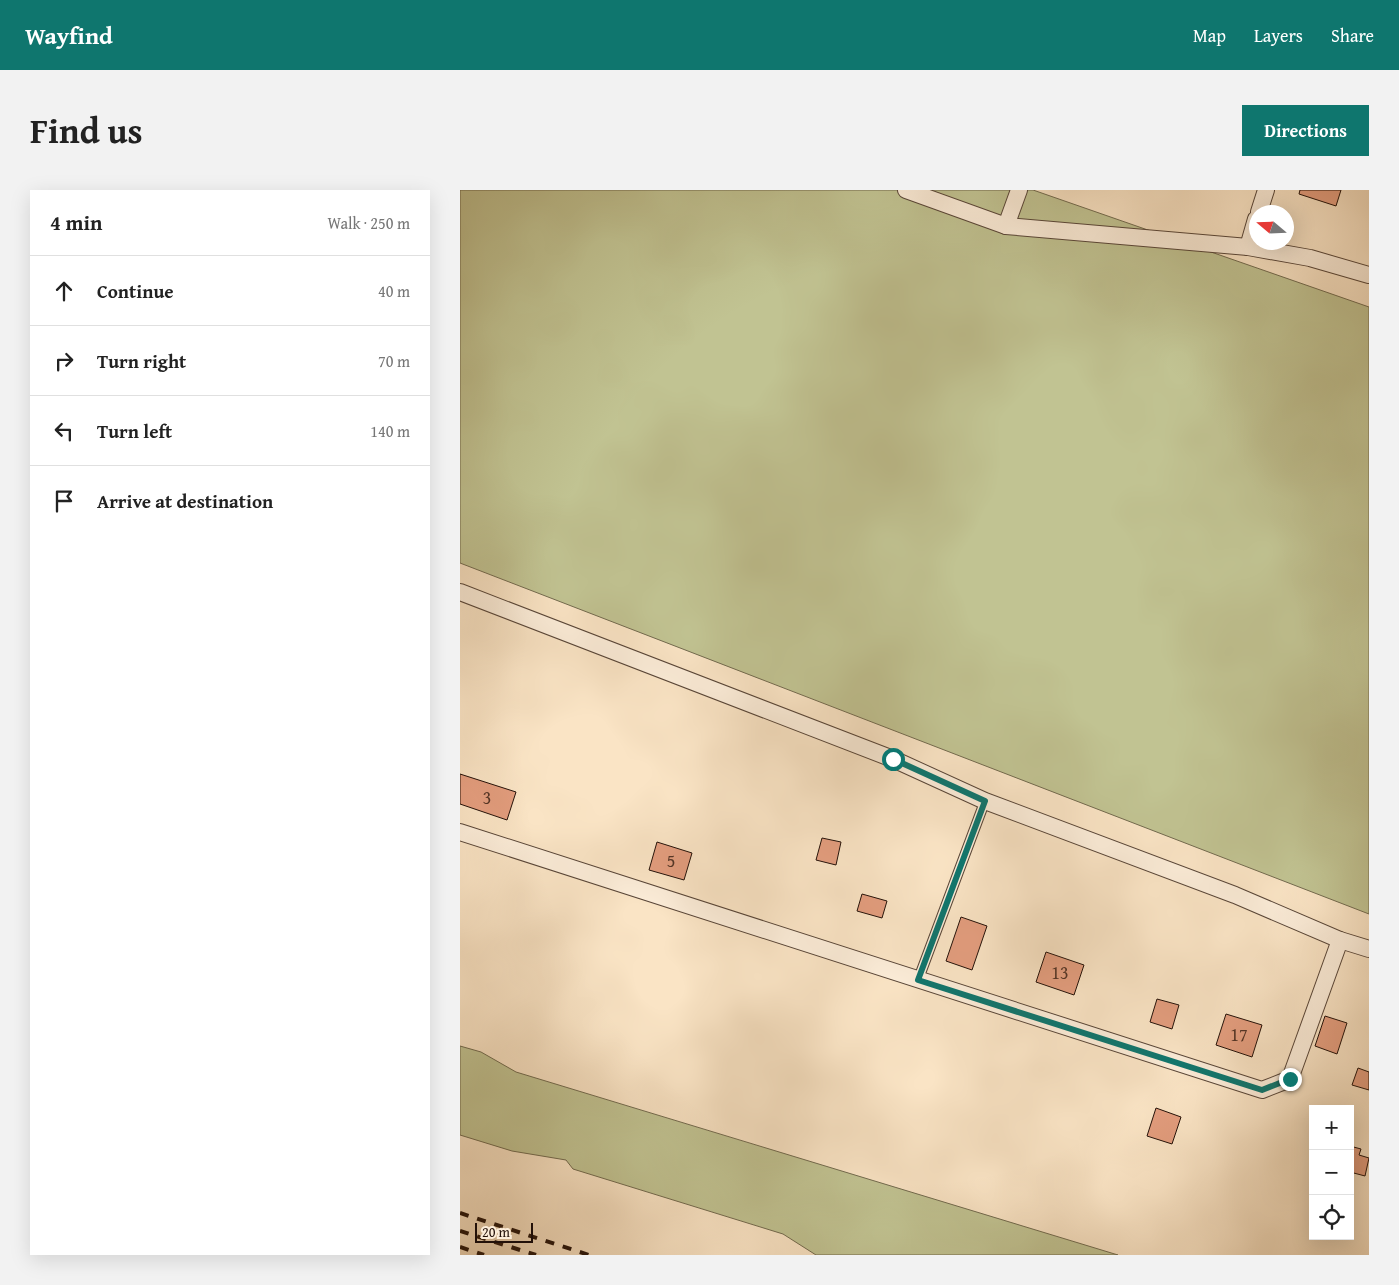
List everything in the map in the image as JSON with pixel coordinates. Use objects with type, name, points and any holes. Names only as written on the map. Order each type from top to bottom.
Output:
[{"type":"street","points":[[906,190],[1006,226],[1248,247],[1310,258],[1369,275]]},
{"type":"street","points":[[1006,226],[1018,190]]},
{"type":"street","points":[[1261,205],[1266,190]]},
{"type":"street","points":[[460,592],[893,759],[985,801],[1235,895],[1340,940],[1369,949]]},
{"type":"street","points":[[460,832],[1262,1090],[1290,1079],[1340,940]]},
{"type":"lane","points":[[918,980],[985,801]]},
{"type":"green space","points":[[460,190],[1033,190],[1369,307],[1369,914],[460,563]]},
{"type":"green space","points":[[460,1046],[481,1052],[516,1072],[1118,1255],[816,1255],[783,1234],[573,1169],[566,1160],[512,1151],[460,1135]]},
{"type":"building","points":[[1300,190],[1341,190],[1336,206],[1299,194]]},
{"type":"building","points":[[460,774],[516,792],[507,820],[460,804]]},
{"type":"building","points":[[822,838],[841,842],[836,865],[816,860]]},
{"type":"building","points":[[657,842],[692,853],[684,880],[649,870]]},
{"type":"building","points":[[862,894],[887,901],[882,918],[857,911]]},
{"type":"building","points":[[961,917],[987,926],[972,970],[946,961]]},
{"type":"building","points":[[1046,952],[1084,965],[1074,995],[1036,982]]},
{"type":"building","points":[[1157,999],[1179,1005],[1172,1029],[1150,1022]]},
{"type":"building","points":[[1226,1014],[1262,1025],[1252,1057],[1216,1045]]},
{"type":"building","points":[[1325,1016],[1347,1023],[1337,1054],[1315,1046]]},
{"type":"building","points":[[1358,1068],[1369,1072],[1369,1090],[1352,1085]]},
{"type":"building","points":[[1156,1108],[1181,1117],[1172,1144],[1147,1136]]},
{"type":"building","points":[[1354,1147],[1361,1149],[1359,1155],[1369,1158],[1365,1176],[1354,1173]]},
{"type":"railway","points":[[460,1213],[589,1255]]},
{"type":"railway","points":[[460,1231],[536,1255]]},
{"type":"railway","points":[[460,1247],[484,1255]]},
{"type":"route","points":[[893,759],[985,801],[918,980],[1262,1090],[1290,1079]]}]
